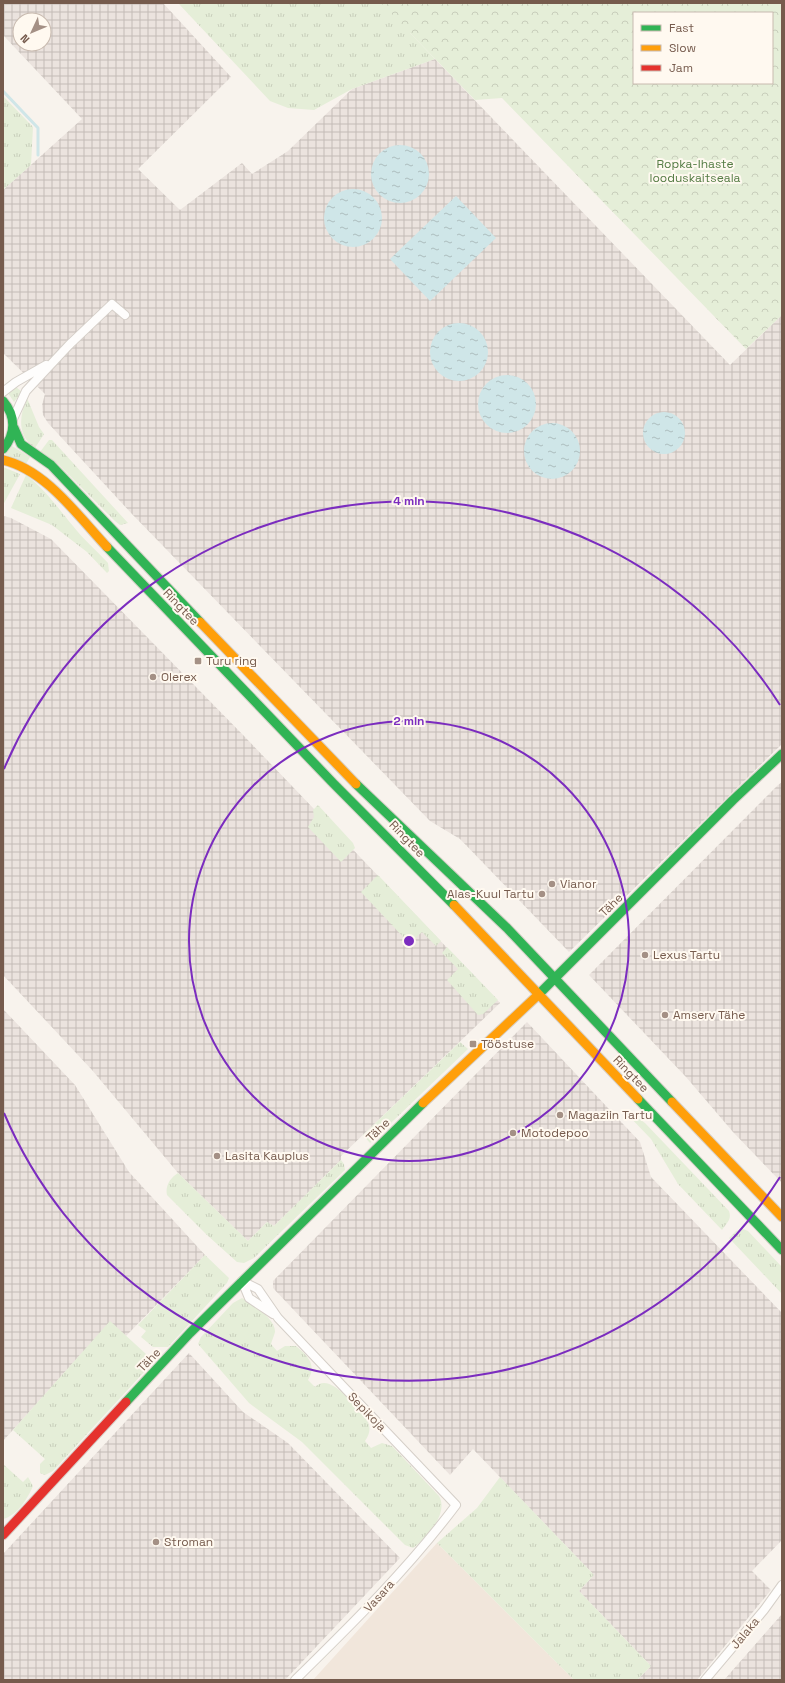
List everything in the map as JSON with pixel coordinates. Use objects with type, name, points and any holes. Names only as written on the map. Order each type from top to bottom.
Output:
[{"type":"main road","name":"Ringtee","points":[[3,401],[10,410],[21,444],[51,465],[346,775],[471,893],[555,978],[782,1217]]},
{"type":"main road","points":[[3,449],[11,439],[14,424]]},
{"type":"main road","name":"Ringtee","points":[[3,460],[26,468],[44,481],[328,778],[385,834],[782,1250]]},
{"type":"main road","name":"Tähe","points":[[3,1535],[190,1333],[385,1139],[555,978],[782,754]]},
{"type":"street","points":[[14,424],[26,391],[112,304],[125,315]]},
{"type":"street","points":[[3,392],[16,382],[54,361]]},
{"type":"street","name":"Sepikoja","points":[[242,1281],[249,1298],[278,1318]]},
{"type":"street","name":"Sepikoja","points":[[242,1281],[258,1289],[278,1318],[456,1505]]},
{"type":"street","name":"Vasara","points":[[295,1680],[360,1617],[423,1547],[456,1505]]},
{"type":"street","name":"Jalaka","points":[[705,1680],[764,1610],[782,1585]]},
{"type":"shaded area","points":[[3,3],[163,3],[231,77],[138,169],[180,210],[242,163],[252,174],[288,151],[352,89],[435,59],[730,365],[782,315],[782,744],[569,952],[460,839],[430,821],[131,513],[48,423],[43,415],[42,405],[45,394],[3,353],[3,190],[82,119],[19,52],[52,52],[52,12],[12,12],[12,45],[3,35]]},
{"type":"shaded area","points":[[3,516],[11,518],[51,539],[245,737],[500,1003],[341,1156],[341,1160],[274,1226],[267,1222],[248,1241],[178,1173],[92,1070],[3,975]]},
{"type":"shaded area","points":[[782,782],[782,1183],[733,1132],[686,1077],[589,975]]},
{"type":"shaded area","points":[[3,1009],[75,1085],[129,1172],[205,1255],[126,1336],[110,1322],[3,1441]]},
{"type":"shaded area","points":[[527,1022],[640,1142],[651,1177],[782,1313],[782,1540],[752,1571],[771,1590],[697,1680],[637,1680],[651,1666],[579,1591],[594,1575],[473,1449],[450,1475],[273,1288],[273,1281]]},
{"type":"shaded area","points":[[189,1353],[243,1412],[288,1443],[400,1558],[285,1680],[3,1680],[3,1554]]},
{"type":"shaded area","points":[[437,1543],[574,1680],[313,1680]]},
{"type":"shaded area","points":[[782,1614],[782,1680],[724,1680]]},
{"type":"green space","points":[[178,3],[426,3],[410,33],[435,59],[352,89],[314,110],[288,108],[270,101]]},
{"type":"green space","name":"Ropka-Ihaste looduskaitseala","points":[[381,3],[782,3],[782,315],[746,349],[502,98],[475,100]]},
{"type":"green space","points":[[3,96],[33,127],[31,165],[3,190]]},
{"type":"green space","points":[[16,387],[22,392],[14,402],[8,393]]},
{"type":"green space","points":[[27,398],[39,427],[44,434],[35,448],[29,443],[22,432],[22,412]]},
{"type":"green space","points":[[49,440],[52,440],[128,523],[120,525],[115,521],[59,465],[40,452]]},
{"type":"green space","points":[[12,446],[30,457],[26,464],[4,454]]},
{"type":"green space","points":[[3,467],[20,474],[3,505]]},
{"type":"green space","points":[[26,475],[45,493],[81,535],[108,563],[109,571],[107,573],[87,552],[52,525],[11,508]]},
{"type":"green space","points":[[318,805],[353,843],[355,848],[341,862],[308,827],[314,817],[313,810]]},
{"type":"green space","points":[[378,875],[441,941],[436,946],[422,932],[410,943],[361,892]]},
{"type":"green space","points":[[447,947],[498,1000],[483,1014],[478,1015],[447,980],[458,969],[442,953]]},
{"type":"green space","points":[[460,1042],[468,1049],[370,1143],[363,1135]]},
{"type":"green space","points":[[627,1110],[645,1123],[729,1211],[729,1219],[722,1230],[678,1184],[651,1139],[625,1112]]},
{"type":"green space","points":[[341,1160],[344,1164],[345,1170],[254,1258],[244,1263],[237,1262],[207,1235],[167,1195],[169,1182],[178,1173],[248,1241],[267,1222],[274,1226]]},
{"type":"green space","points":[[743,1229],[748,1231],[782,1267],[782,1294],[729,1238],[736,1231]]},
{"type":"green space","points":[[205,1255],[229,1278],[227,1283],[168,1347],[153,1347],[141,1337],[146,1331],[138,1325]]},
{"type":"green space","points":[[242,1298],[263,1312],[272,1322],[275,1332],[271,1344],[277,1351],[285,1346],[296,1346],[310,1361],[312,1370],[308,1380],[315,1387],[321,1383],[328,1383],[335,1387],[348,1398],[365,1417],[370,1429],[365,1441],[371,1448],[382,1443],[392,1446],[439,1496],[441,1510],[439,1517],[430,1532],[419,1544],[413,1548],[405,1545],[302,1442],[249,1403],[198,1344],[201,1337],[233,1303]]},
{"type":"green space","points":[[110,1321],[146,1354],[148,1360],[145,1371],[53,1471],[45,1475],[40,1473],[40,1464],[45,1459],[13,1430]]},
{"type":"green space","points":[[3,1464],[23,1482],[28,1477],[33,1486],[25,1501],[17,1510],[13,1514],[3,1519]]},
{"type":"green space","points":[[500,1477],[594,1575],[579,1591],[651,1666],[637,1680],[574,1680],[437,1543],[477,1508]]},
{"type":"water","points":[[400,145],[416,150],[424,158],[429,174],[424,190],[416,198],[400,203],[384,198],[376,190],[371,174],[376,158],[384,150]]},
{"type":"water","points":[[353,189],[369,194],[377,202],[382,218],[377,234],[369,242],[353,247],[337,242],[329,234],[324,218],[329,202],[337,194]]},
{"type":"water","points":[[456,196],[496,238],[430,301],[390,259]]},
{"type":"water","points":[[459,323],[475,328],[483,336],[488,352],[483,368],[475,376],[459,381],[443,376],[435,368],[430,352],[435,336],[443,328]]},
{"type":"water","points":[[507,375],[523,380],[531,388],[536,404],[531,420],[523,428],[507,433],[491,428],[483,420],[478,404],[483,388],[491,380]]},
{"type":"water","points":[[664,412],[679,418],[685,433],[679,448],[664,454],[649,448],[643,433],[649,418]]},
{"type":"water","points":[[546,423],[558,423],[568,427],[576,435],[580,445],[580,457],[576,467],[568,475],[558,479],[546,479],[536,475],[528,467],[524,457],[524,445],[528,435],[536,427]]},
{"type":"waterway","points":[[3,91],[38,128],[38,155]]},
{"type":"traffic: fast","points":[[3,401],[10,413],[13,425],[10,437],[3,449]]},
{"type":"traffic: fast","points":[[14,428],[21,444],[51,465],[200,622]]},
{"type":"traffic: fast","points":[[107,547],[333,783],[454,905]]},
{"type":"traffic: fast","points":[[538,995],[733,800],[782,754]]},
{"type":"traffic: fast","points":[[356,784],[507,928],[672,1102]]},
{"type":"traffic: fast","points":[[638,1099],[782,1250]]},
{"type":"traffic: fast","points":[[126,1402],[190,1333],[423,1103]]},
{"type":"traffic: slow","points":[[3,460],[19,465],[33,473],[47,484],[73,508],[107,547]]},
{"type":"traffic: slow","points":[[200,622],[356,784]]},
{"type":"traffic: slow","points":[[454,905],[638,1099]]},
{"type":"traffic: slow","points":[[423,1103],[538,995]]},
{"type":"traffic: slow","points":[[672,1102],[782,1217]]},
{"type":"traffic: jam","points":[[3,1535],[126,1402]]},
{"type":"place","name":"Turu ring","points":[[198,661]]},
{"type":"place","name":"Olerex","points":[[153,677]]},
{"type":"place","name":"Vianor","points":[[552,884]]},
{"type":"place","name":"Alas-Kuul Tartu","points":[[542,894]]},
{"type":"place","name":"Lexus Tartu","points":[[645,955]]},
{"type":"place","name":"Amserv Tähe","points":[[665,1015]]},
{"type":"place","name":"Tööstuse","points":[[473,1044]]},
{"type":"place","name":"Magaziin Tartu","points":[[560,1115]]},
{"type":"place","name":"Motodepoo","points":[[513,1133]]},
{"type":"place","name":"Lasita Kauplus","points":[[217,1156]]},
{"type":"place","name":"Stroman","points":[[156,1542]]}]
